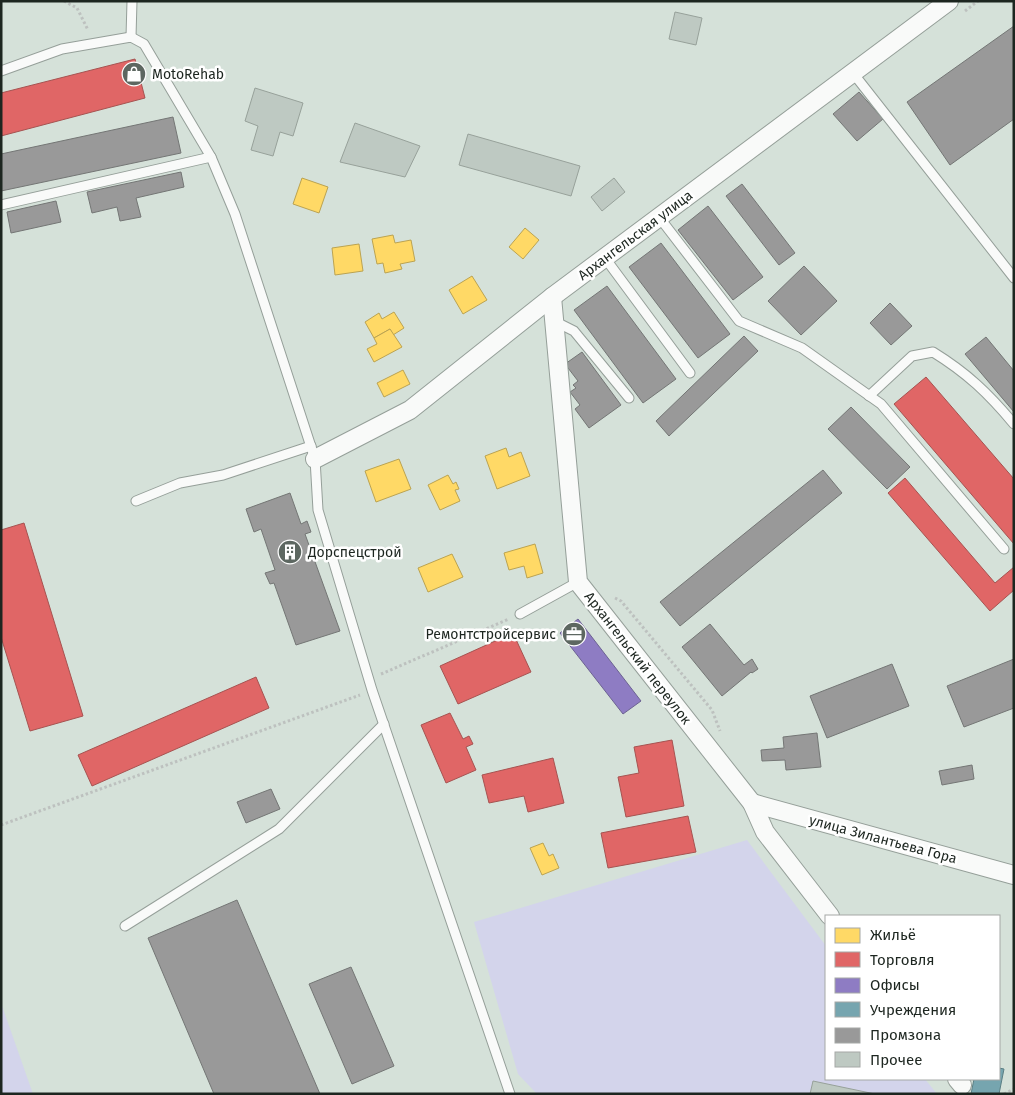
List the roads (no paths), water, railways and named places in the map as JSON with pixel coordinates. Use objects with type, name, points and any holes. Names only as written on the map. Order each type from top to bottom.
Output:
[{"type":"street","name":"Архангельская улица","points":[[313,452],[410,410],[552,297],[949,1]]},
{"type":"street","name":"Архангельский переулок","points":[[552,297],[578,582],[752,804],[765,832],[829,915]]},
{"type":"street","name":"улица Зилантьева Гора","points":[[752,804],[1014,875]]},
{"type":"lane","points":[[131,37],[132,1]]},
{"type":"lane","points":[[1,70],[62,49],[131,37],[144,44],[211,157],[235,214],[313,452],[318,510],[372,690],[510,1094]]},
{"type":"lane","points":[[853,73],[1014,278]]},
{"type":"lane","points":[[1,205],[211,157]]},
{"type":"lane","points":[[659,217],[739,321],[802,348],[881,404],[1004,549]]},
{"type":"lane","points":[[605,258],[690,373]]},
{"type":"lane","points":[[554,321],[574,331],[629,398]]},
{"type":"lane","points":[[869,396],[912,356],[933,352],[958,368],[990,396],[1014,424]]},
{"type":"lane","points":[[136,501],[180,483],[223,475],[313,452]]},
{"type":"lane","points":[[520,614],[578,582]]},
{"type":"lane","points":[[125,926],[279,829],[384,724]]},
{"type":"place","name":"MotoRehab","points":[[134,74]]},
{"type":"place","name":"Дорспецстрой","points":[[290,552]]},
{"type":"place","name":"Ремонтстройсервис","points":[[574,634]]}]
